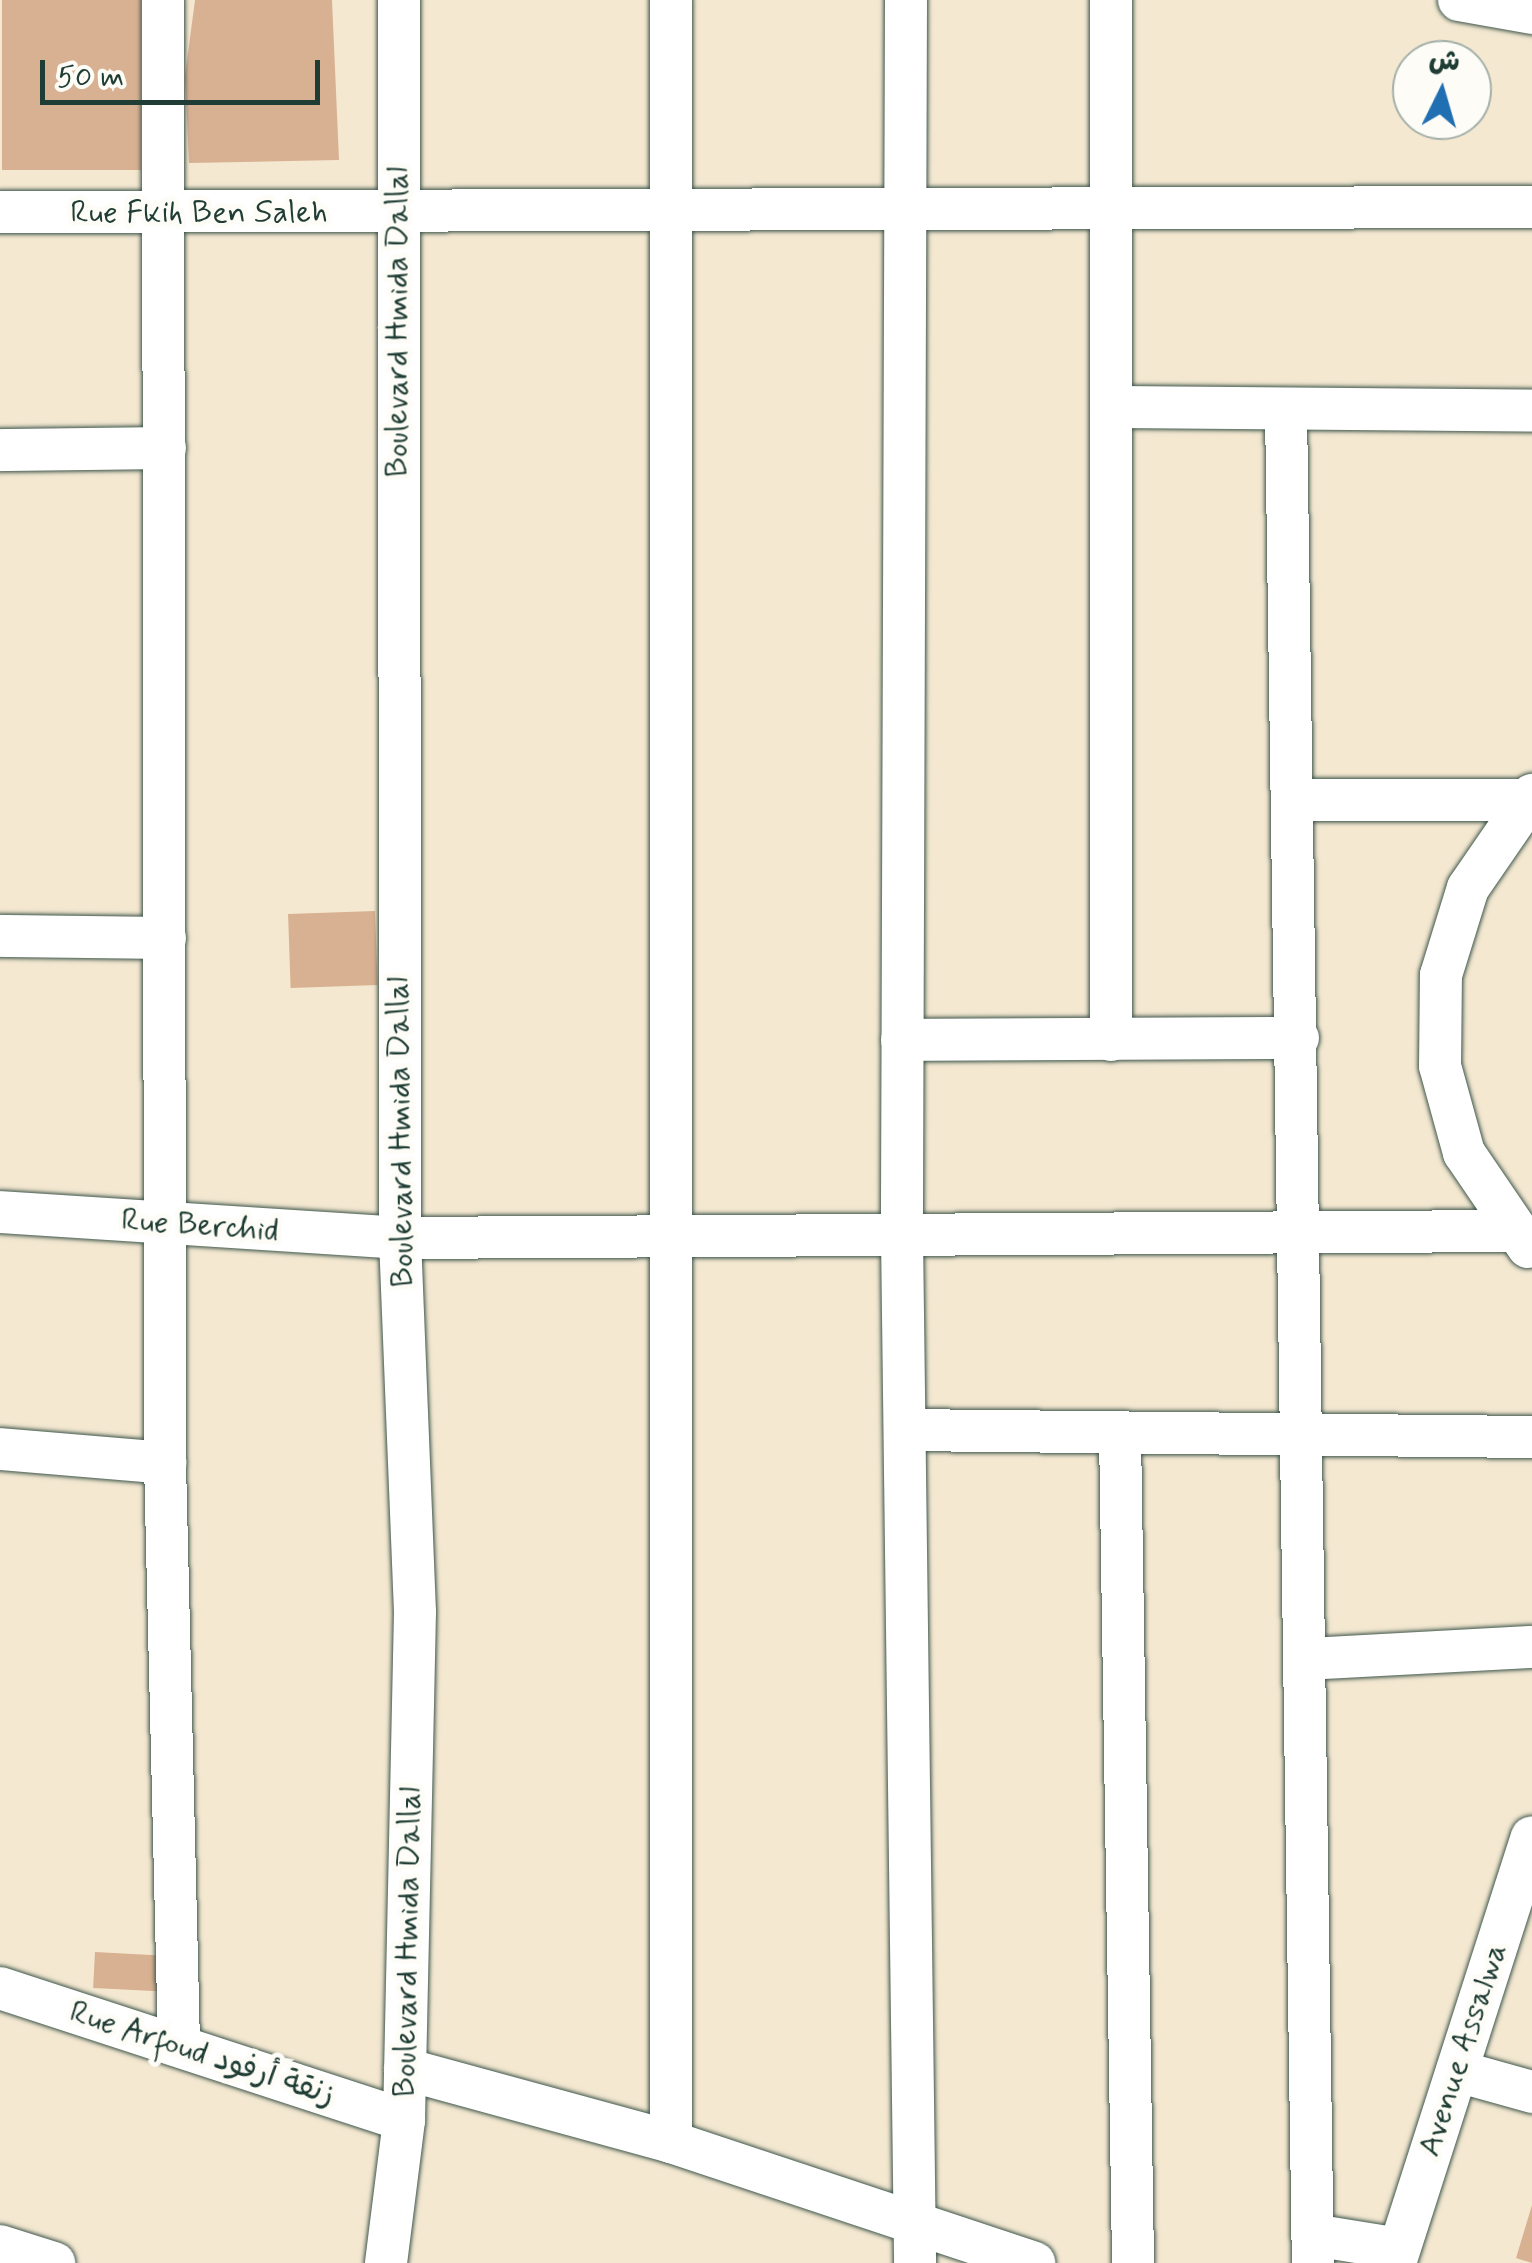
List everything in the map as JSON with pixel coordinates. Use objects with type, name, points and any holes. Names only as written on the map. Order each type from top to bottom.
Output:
[{"type":"street","points":[[163,0],[165,1463],[179,2046]]},
{"type":"street","name":"Boulevard Hmida Dallal","points":[[386,2263],[404,2120],[416,1612],[400,1238],[399,0]]},
{"type":"street","points":[[671,0],[671,2142]]},
{"type":"street","points":[[906,0],[902,204],[902,1236],[916,2243]]},
{"type":"street","points":[[1111,0],[1111,1040]]},
{"type":"street","points":[[1459,0],[1532,13]]},
{"type":"street","name":"Rue Fkih Ben Saleh","points":[[0,212],[398,213],[1112,202],[1532,207]]},
{"type":"street","points":[[1111,408],[1532,412]]},
{"type":"street","points":[[1286,409],[1296,800],[1313,2249],[1397,2256]]},
{"type":"street","points":[[0,450],[165,448]]},
{"type":"street","points":[[1296,800],[1529,798]]},
{"type":"street","points":[[1522,1240],[1464,1153],[1440,1066],[1441,976],[1468,888],[1529,798]]},
{"type":"street","points":[[0,936],[166,938]]},
{"type":"street","points":[[902,1040],[1298,1038]]},
{"type":"street","name":"Rue Berchid","points":[[0,1212],[400,1238],[1302,1234],[1522,1240]]},
{"type":"street","points":[[906,1430],[1532,1437]]},
{"type":"street","points":[[1120,1433],[1133,2263]]},
{"type":"street","points":[[0,1448],[165,1463]]},
{"type":"street","points":[[1306,1659],[1532,1647]]},
{"type":"street","name":"Avenue Assalwa","points":[[1397,2256],[1532,1837]]},
{"type":"street","name":"Rue Arfoud زنقة أرفود","points":[[0,1988],[404,2120]]},
{"type":"street","points":[[405,2069],[671,2142],[916,2243],[1034,2263]]},
{"type":"street","points":[[1457,2071],[1532,2092]]},
{"type":"street","points":[[0,2246],[54,2263]]},
{"type":"building","points":[[2,0],[141,0],[141,170],[2,170]]},
{"type":"building","points":[[195,0],[332,0],[339,160],[189,163],[185,76]]},
{"type":"building","points":[[375,911],[378,985],[291,988],[288,914]]},
{"type":"building","points":[[95,1952],[165,1956],[163,1992],[93,1988]]},
{"type":"building","points":[[1532,2205],[1532,2263],[1516,2258]]}]
